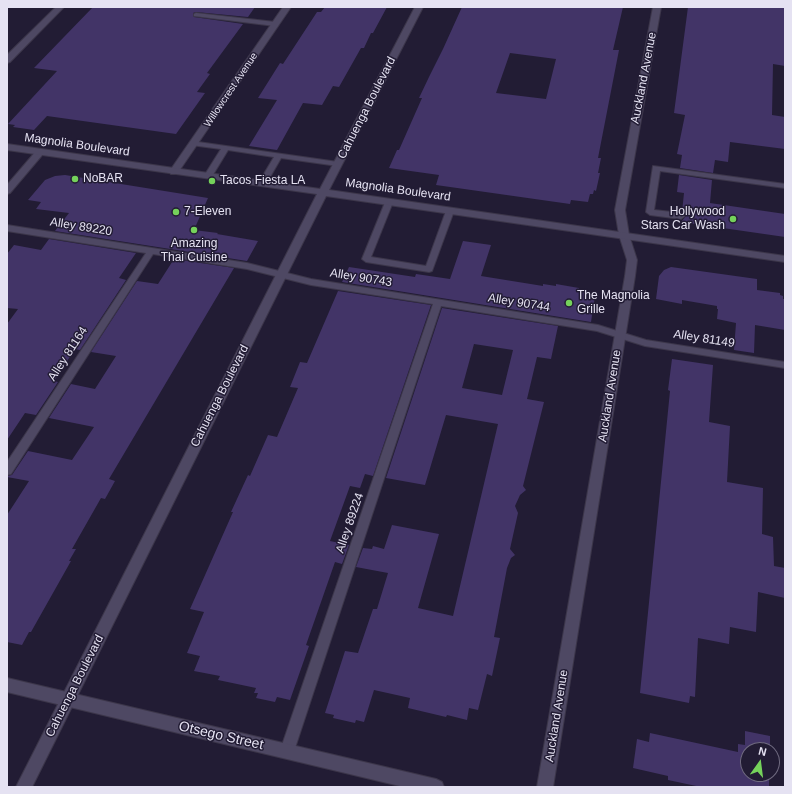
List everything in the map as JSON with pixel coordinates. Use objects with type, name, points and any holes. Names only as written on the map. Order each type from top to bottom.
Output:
[{"type":"street","points":[[7,60],[60,7]]},
{"type":"street","name":"Willowcrest Avenue","points":[[174,172],[287,7]]},
{"type":"street","name":"Cahuenga Boulevard","points":[[24,787],[281,274],[419,7]]},
{"type":"street","name":"Auckland Avenue","points":[[545,787],[632,260],[624,235],[620,210],[657,7]]},
{"type":"street","name":"Magnolia Boulevard","points":[[7,148],[785,259]]},
{"type":"street","points":[[7,191],[40,152]]},
{"type":"street","name":"Otsego Street","points":[[7,685],[436,787]]},
{"type":"lane","points":[[196,15],[275,24]]},
{"type":"lane","points":[[194,144],[338,164]]},
{"type":"lane","points":[[208,176],[226,148]]},
{"type":"lane","points":[[262,184],[278,156]]},
{"type":"lane","points":[[682,216],[650,212],[656,168],[785,186]]},
{"type":"lane","points":[[389,202],[366,258],[430,269],[450,211]]},
{"type":"lane","name":"Alley 89220","points":[[7,228],[247,266],[281,274]]},
{"type":"lane","name":"Alley 81164","points":[[7,471],[151,251]]},
{"type":"lane","name":"Alley 90743","points":[[281,274],[311,282],[438,302]]},
{"type":"lane","name":"Alley 90744","points":[[438,302],[598,328],[620,335]]},
{"type":"lane","name":"Alley 89224","points":[[287,751],[438,302]]},
{"type":"lane","name":"Alley 81149","points":[[620,335],[645,343],[785,365]]},
{"type":"building","points":[[93,7],[255,7],[248,17],[196,12],[193,13],[194,17],[243,24],[207,73],[210,74],[197,92],[205,93],[176,134],[47,116],[34,130],[13,127],[15,125],[8,124],[57,71],[34,68]]},
{"type":"building","points":[[325,7],[387,7],[373,33],[371,33],[364,48],[361,48],[339,87],[333,86],[322,105],[303,103],[277,150],[249,146],[277,100],[258,98],[280,63],[283,64],[317,12],[321,12]]},
{"type":"building","points":[[462,7],[623,7],[613,50],[619,50],[598,158],[601,158],[598,173],[600,173],[596,191],[594,190],[593,194],[590,194],[588,202],[571,200],[570,204],[436,185],[439,175],[389,168],[397,150],[399,150],[422,98],[419,98]],"holes":[[[510,53],[556,59],[546,99],[496,93]]]},
{"type":"building","points":[[688,7],[785,8],[785,66],[773,64],[772,115],[785,117],[785,149],[730,142],[728,162],[715,160],[713,173],[680,168],[682,155],[677,154],[685,115],[674,113]]},
{"type":"building","points":[[65,175],[208,198],[194,230],[258,241],[247,261],[55,231],[69,213],[36,209],[41,202],[28,200],[45,180],[55,176]]},
{"type":"building","name":"Hollywood Stars Car Wash","points":[[679,175],[712,180],[710,203],[785,214],[785,237],[681,222],[686,216],[682,212],[684,193],[677,192]]},
{"type":"building","points":[[49,239],[136,253],[119,278],[126,280],[80,350],[75,349],[54,381],[58,382],[36,415],[25,413],[7,440],[7,324],[18,309],[7,308],[7,254],[14,245],[41,250]]},
{"type":"building","points":[[463,241],[491,245],[481,276],[543,286],[543,284],[556,286],[556,284],[592,292],[591,296],[595,296],[591,322],[342,282],[349,267],[415,277],[416,274],[450,279]]},
{"type":"building","points":[[174,259],[234,268],[109,479],[115,481],[105,499],[101,498],[72,549],[76,549],[69,561],[71,561],[31,632],[29,632],[22,645],[7,642],[7,515],[29,481],[7,476],[12,475],[28,451],[72,460],[94,427],[49,418],[71,384],[95,389],[116,356],[91,352],[137,281],[158,284]]},
{"type":"building","points":[[671,267],[757,279],[757,290],[780,293],[780,295],[783,296],[783,299],[785,299],[785,330],[755,325],[754,353],[734,350],[736,323],[717,319],[717,306],[682,300],[682,304],[656,299],[659,276],[664,270]]},
{"type":"building","points":[[338,291],[431,305],[373,476],[365,474],[360,488],[350,486],[330,541],[349,545],[342,564],[335,562],[306,645],[309,646],[290,700],[277,697],[275,702],[256,698],[258,693],[254,693],[256,688],[218,680],[220,676],[194,671],[200,656],[187,653],[204,612],[190,609],[233,512],[231,512],[248,475],[250,476],[268,435],[277,437],[298,388],[290,387],[300,362],[307,363]]},
{"type":"building","points":[[442,308],[558,326],[551,359],[537,357],[527,399],[544,402],[523,486],[526,490],[520,495],[515,506],[518,513],[510,549],[515,555],[511,558],[507,568],[494,637],[500,638],[492,676],[487,674],[478,710],[469,708],[467,720],[447,715],[446,717],[408,708],[410,698],[374,690],[364,722],[356,720],[355,723],[333,718],[334,715],[325,713],[345,651],[358,653],[373,609],[377,609],[388,573],[356,567],[363,548],[372,549],[373,546],[384,549],[392,525],[439,534],[418,608],[453,616],[498,424],[446,415],[425,485],[386,478]],"holes":[[[474,344],[513,350],[502,395],[462,388]]]},
{"type":"building","points":[[672,359],[713,365],[709,422],[730,426],[727,482],[763,488],[762,534],[773,537],[774,566],[785,568],[785,598],[758,592],[756,632],[730,627],[729,644],[698,638],[695,697],[690,696],[689,703],[640,693]]},
{"type":"building","points":[[745,731],[770,736],[770,742],[745,742]]},
{"type":"building","points":[[650,733],[738,752],[738,744],[740,744],[740,782],[769,782],[769,787],[701,787],[668,780],[668,776],[633,768],[637,739],[649,742]]},
{"type":"place","name":"NoBAR","points":[[75,179]]},
{"type":"place","name":"Tacos Fiesta LA","points":[[212,181]]},
{"type":"place","name":"7-Eleven","points":[[176,212]]},
{"type":"place","name":"Hollywood Stars Car Wash","points":[[733,219]]},
{"type":"place","name":"Amazing Thai Cuisine","points":[[194,230]]},
{"type":"place","name":"The Magnolia Grille","points":[[569,303]]}]
